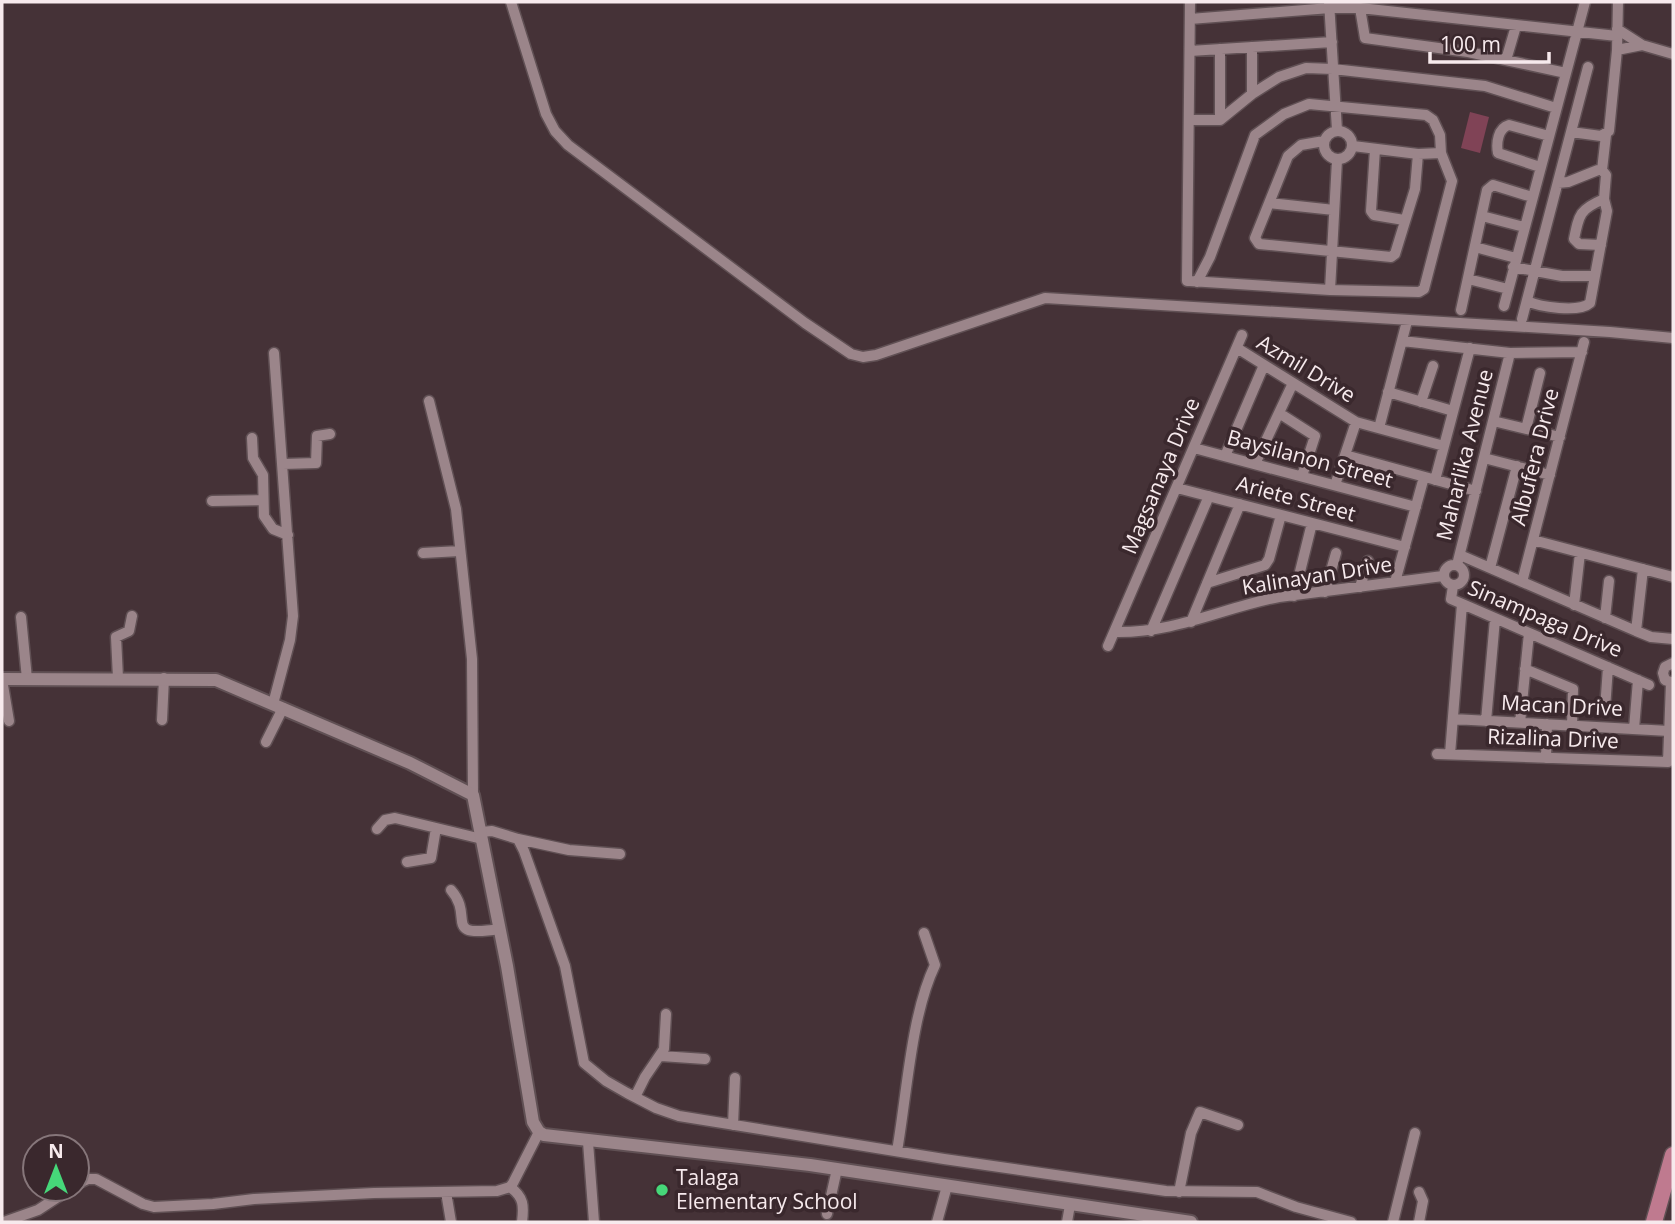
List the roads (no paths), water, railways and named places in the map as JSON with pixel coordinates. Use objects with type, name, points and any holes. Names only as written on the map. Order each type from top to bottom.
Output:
[{"type":"highway","points":[[1654,1222],[1673,1155]]},
{"type":"street","points":[[511,2],[546,114],[555,131],[629,191],[805,323],[851,354],[863,357],[876,355],[1045,298],[1673,338]]},
{"type":"street","points":[[1190,2],[1186,279],[1198,282],[1414,293],[1424,289],[1452,181],[1440,153],[1440,135],[1433,120],[1426,115],[1309,104],[1284,114],[1255,135],[1210,257],[1198,282]]},
{"type":"street","points":[[1504,306],[1585,2]]},
{"type":"street","points":[[1527,301],[1544,307],[1587,306],[1590,303],[1607,211],[1604,199],[1606,175],[1602,170],[1606,135],[1609,131],[1617,50],[1618,2]]},
{"type":"street","points":[[1190,19],[1330,5],[1577,32],[1617,32],[1642,45],[1673,54]]},
{"type":"street","points":[[1330,5],[1337,130]]},
{"type":"street","points":[[1360,8],[1365,38],[1468,52],[1566,74]]},
{"type":"street","points":[[1506,60],[1516,26]]},
{"type":"street","points":[[1189,51],[1332,42]]},
{"type":"street","points":[[1617,50],[1642,45]]},
{"type":"street","points":[[1252,47],[1252,94]]},
{"type":"street","points":[[1220,49],[1220,120]]},
{"type":"street","points":[[1522,319],[1588,67]]},
{"type":"street","points":[[1189,120],[1220,120],[1252,94],[1279,77],[1306,68],[1485,86],[1556,108]]},
{"type":"street","points":[[1540,167],[1498,153],[1500,131],[1509,125],[1549,136]]},
{"type":"street","points":[[1324,141],[1326,153],[1337,160],[1345,158],[1353,146],[1351,138],[1345,132],[1337,130],[1329,134],[1324,141],[1301,145],[1288,156],[1255,238],[1259,244],[1391,257],[1395,254],[1415,189],[1418,154]]},
{"type":"street","points":[[1571,132],[1606,135]]},
{"type":"street","points":[[1353,146],[1418,154],[1440,153]]},
{"type":"street","points":[[1375,149],[1371,211],[1374,215],[1404,220]]},
{"type":"street","points":[[1330,290],[1337,160]]},
{"type":"street","points":[[1558,183],[1602,170]]},
{"type":"street","points":[[1461,310],[1489,187],[1493,185],[1532,197]]},
{"type":"street","points":[[1601,245],[1579,244],[1574,239],[1579,214],[1604,199]]},
{"type":"street","points":[[1269,203],[1334,210]]},
{"type":"street","points":[[1482,216],[1524,227]]},
{"type":"street","points":[[1475,247],[1534,273],[1595,276]]},
{"type":"street","points":[[1468,279],[1508,289]]},
{"type":"street","points":[[1379,428],[1406,325]]},
{"type":"street","name":"Magsanaya Drive","points":[[1108,646],[1242,335]]},
{"type":"street","points":[[1402,341],[1510,353]]},
{"type":"street","name":"Albufera Drive","points":[[1510,353],[1583,347],[1522,582]]},
{"type":"street","name":"Azmil Drive","points":[[1237,348],[1356,422],[1444,446]]},
{"type":"street","points":[[1435,480],[1470,348]]},
{"type":"street","points":[[266,742],[278,706],[293,619],[274,353]]},
{"type":"street","name":"Maharlika Avenue","points":[[1458,560],[1510,353]]},
{"type":"street","points":[[1225,456],[1264,365]]},
{"type":"street","points":[[1421,402],[1433,366]]},
{"type":"street","points":[[1526,429],[1540,373]]},
{"type":"street","points":[[1255,464],[1293,383]]},
{"type":"street","points":[[1388,392],[1453,411]]},
{"type":"street","points":[[429,401],[456,509],[472,659],[473,794],[533,1122],[539,1132],[552,1138],[837,1169],[1191,1222]]},
{"type":"street","points":[[1279,413],[1315,436],[1302,477]]},
{"type":"street","points":[[1493,421],[1560,438]]},
{"type":"street","points":[[1335,485],[1356,422]]},
{"type":"street","points":[[283,464],[316,463],[318,435],[330,434]]},
{"type":"street","points":[[252,438],[253,458],[262,473],[264,516],[273,529],[288,535]]},
{"type":"street","name":"Baysilanon Street","points":[[1194,449],[1416,507]]},
{"type":"street","points":[[1345,455],[1476,491]]},
{"type":"street","points":[[1484,458],[1550,475]]},
{"type":"street","points":[[1490,568],[1517,466]]},
{"type":"street","points":[[1395,582],[1424,477]]},
{"type":"street","name":"Ariete Street","points":[[1177,488],[1405,547]]},
{"type":"street","points":[[1151,631],[1209,496]]},
{"type":"street","points":[[212,501],[263,500]]},
{"type":"street","points":[[1191,622],[1240,504]]},
{"type":"street","points":[[1207,583],[1265,565],[1281,515]]},
{"type":"street","points":[[1294,596],[1312,523]]},
{"type":"street","points":[[1533,540],[1673,577]]},
{"type":"street","points":[[422,553],[460,551]]},
{"type":"street","points":[[1574,605],[1580,552]]},
{"type":"street","points":[[1325,592],[1336,553]]},
{"type":"street","points":[[1458,560],[1464,576],[1462,582],[1453,586],[1447,583],[1443,576],[1447,567],[1458,560],[1490,568],[1651,637],[1673,639]]},
{"type":"street","points":[[1360,587],[1368,561]]},
{"type":"street","points":[[1636,631],[1643,569]]},
{"type":"street","name":"Kalinayan Drive","points":[[1115,632],[1151,631],[1191,622],[1258,601],[1443,576]]},
{"type":"street","points":[[1605,618],[1609,581]]},
{"type":"street","name":"Sinampaga Drive","points":[[1453,586],[1451,599],[1649,685]]},
{"type":"street","points":[[1450,754],[1462,604]]},
{"type":"street","points":[[118,678],[116,637],[129,631],[132,616]]},
{"type":"street","points":[[20,617],[27,679]]},
{"type":"street","points":[[1486,721],[1495,619]]},
{"type":"street","points":[[1520,723],[1529,633]]},
{"type":"street","points":[[1669,731],[1672,683],[1665,680],[1662,673],[1665,667],[1673,663]]},
{"type":"street","points":[[1605,709],[1608,667]]},
{"type":"street","points":[[1525,669],[1573,690],[1572,726]]},
{"type":"street","points":[[162,720],[164,678]]},
{"type":"street","points":[[9,721],[2,679],[216,680],[410,763],[473,794]]},
{"type":"street","name":"Sinampaga Drive","points":[[1634,729],[1638,680]]},
{"type":"street","name":"Macan Drive","points":[[1453,719],[1669,731]]},
{"type":"street","points":[[1546,758],[1547,724]]},
{"type":"street","name":"Rizalina Drive","points":[[1437,754],[1668,762],[1669,731]]},
{"type":"street","points":[[377,830],[388,818],[481,836],[492,831],[569,850],[620,854]]},
{"type":"street","points":[[407,862],[431,858],[436,828]]},
{"type":"street","points":[[518,839],[534,876],[565,966],[584,1063],[606,1081],[656,1108],[679,1116],[733,1125],[1179,1192],[1257,1192],[1296,1207],[1351,1222]]},
{"type":"street","points":[[452,890],[457,897],[463,927],[472,932],[499,929]]},
{"type":"street","points":[[897,1151],[918,1020],[928,976],[935,965],[923,933]]},
{"type":"street","points":[[635,1097],[654,1063],[661,1056],[666,1014]]},
{"type":"street","points":[[661,1056],[705,1059]]},
{"type":"street","points":[[733,1125],[735,1078]]},
{"type":"street","points":[[1179,1192],[1191,1133],[1200,1112],[1238,1125]]},
{"type":"street","points":[[510,1187],[539,1132]]},
{"type":"street","points":[[1393,1222],[1415,1133]]},
{"type":"street","points":[[588,1142],[594,1222]]},
{"type":"street","points":[[827,1214],[837,1169]]},
{"type":"street","points":[[91,1179],[155,1207],[254,1199],[488,1192],[510,1187],[519,1193],[522,1199],[522,1222]]},
{"type":"street","points":[[937,1222],[947,1186]]},
{"type":"street","points":[[446,1192],[451,1222]]},
{"type":"street","points":[[1419,1192],[1423,1201],[1419,1222]]},
{"type":"street","points":[[4,1222],[38,1210],[49,1203]]},
{"type":"street","points":[[1067,1222],[1070,1205]]},
{"type":"place","name":"Talaga Elementary School","points":[[662,1190]]}]
